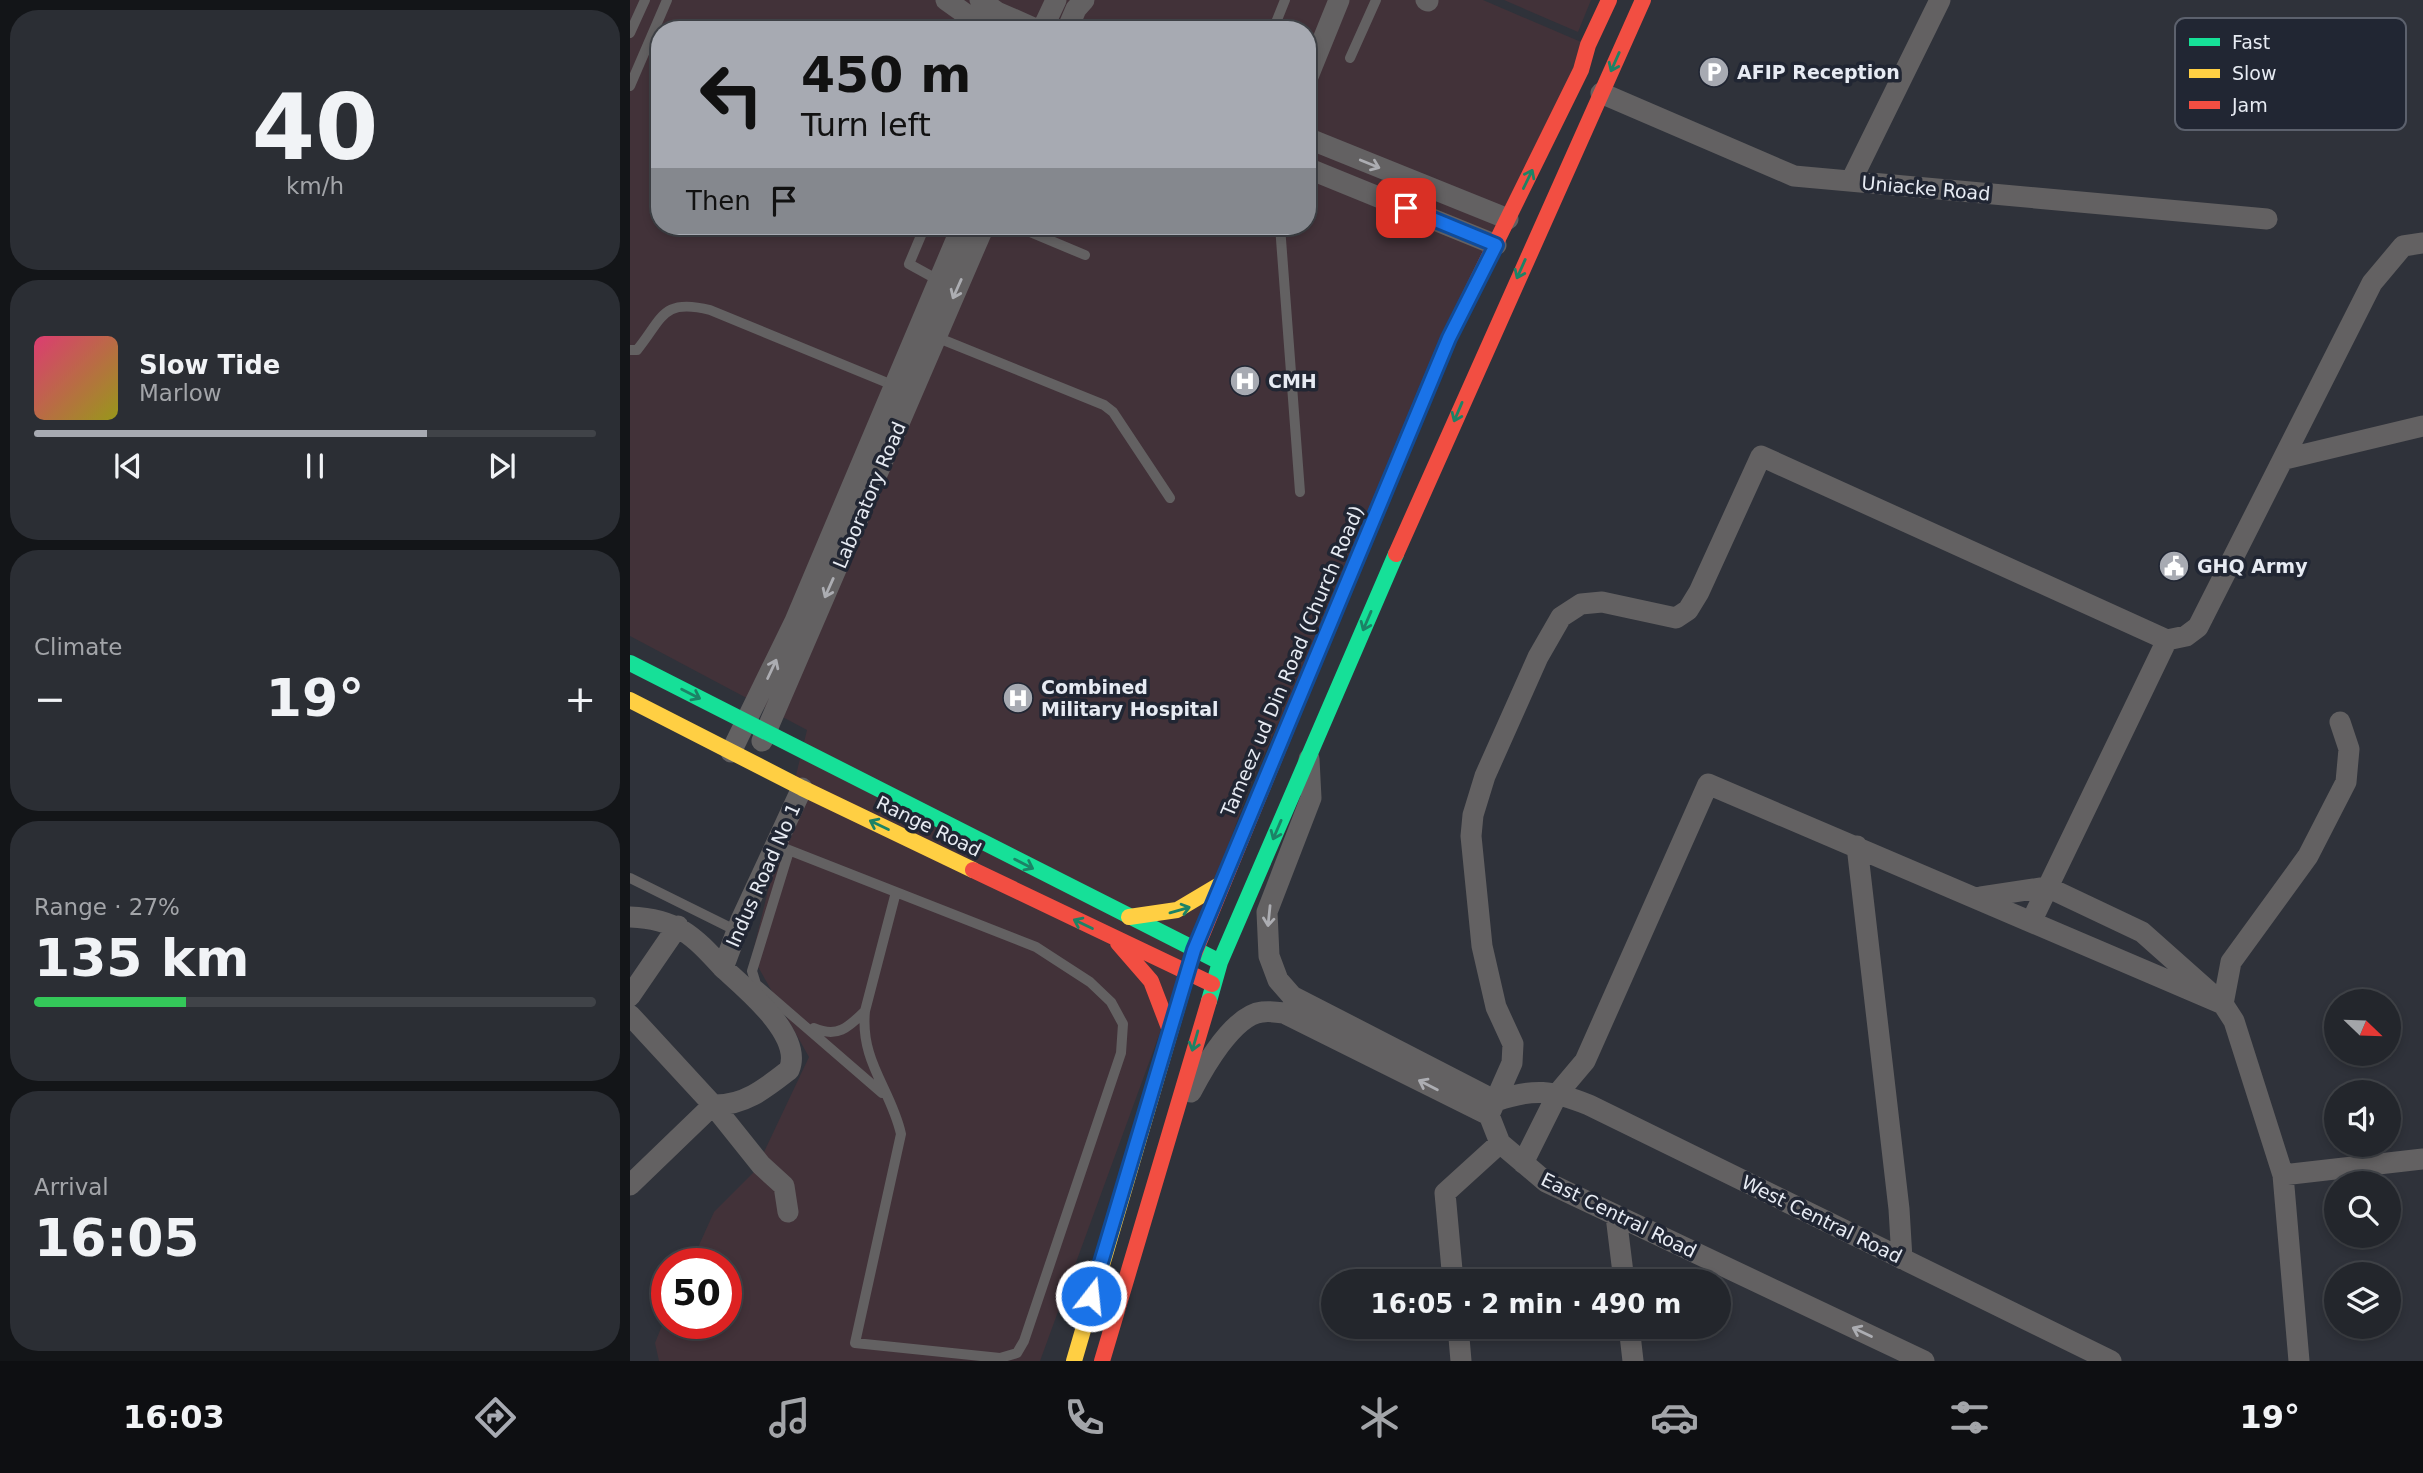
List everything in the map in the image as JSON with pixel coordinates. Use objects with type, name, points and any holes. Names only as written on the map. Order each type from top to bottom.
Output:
[{"type":"main road","name":"Tameez ud Din Road (Church Road)","points":[[1103,1361],[1220,962],[1308,757],[1467,344],[1496,245],[1581,70],[1588,46],[1609,0]]},
{"type":"main road","name":"Tameez ud Din Road (Church Road)","points":[[1074,1361],[1185,973],[1222,883],[1467,344],[1601,93],[1643,0]]},
{"type":"main road","points":[[630,663],[1220,962]]},
{"type":"main road","name":"Range Road","points":[[630,700],[802,788],[1212,984]]},
{"type":"main road","points":[[1129,917],[1175,913],[1192,907],[1222,883]]},
{"type":"main road","points":[[1111,937],[1142,965],[1154,982],[1169,1028]]},
{"type":"street","points":[[946,0],[975,21]]},
{"type":"street","points":[[980,0],[997,12],[1018,21]]},
{"type":"street","points":[[1045,21],[1056,0]]},
{"type":"street","points":[[1071,21],[1084,0]]},
{"type":"street","points":[[1316,21],[1324,0]]},
{"type":"street","points":[[1316,57],[1339,0]]},
{"type":"street","points":[[1851,181],[1940,0]]},
{"type":"street","name":"Uniacke Road","points":[[1601,93],[1794,176],[2267,219]]},
{"type":"street","points":[[1316,142],[1508,219]]},
{"type":"street","points":[[1316,172],[1496,245]]},
{"type":"street","name":"Laboratory Road","points":[[740,757],[747,722],[795,621],[958,235]]},
{"type":"street","name":"Laboratory Road","points":[[740,757],[768,733],[980,235]]},
{"type":"street","points":[[1493,1108],[1512,1063],[1513,1044],[1496,1007],[1482,946],[1471,836],[1473,815],[1485,776],[1538,657],[1561,617],[1581,604],[1602,602],[1676,618],[1688,610],[1699,592],[1761,456],[2168,640],[2186,636],[2198,627],[2372,283],[2403,246],[2423,243]]},
{"type":"street","points":[[2285,459],[2423,426]]},
{"type":"street","points":[[2032,920],[2168,640]]},
{"type":"street","points":[[2224,1004],[2231,962],[2308,856],[2346,782],[2349,749],[2340,722]]},
{"type":"street","points":[[1308,757],[1311,798],[1267,912],[1269,956],[1278,980],[1292,996],[1493,1108]]},
{"type":"street","points":[[1523,1163],[1558,1093],[1585,1061],[1708,784],[1979,897],[2224,1004]]},
{"type":"street","name":"Indus Road No 1","points":[[713,1105],[729,1106],[748,1099],[777,1081],[793,1062],[788,1044],[774,1020],[723,968],[737,930],[782,848],[802,788]]},
{"type":"street","points":[[1857,846],[1899,1209],[1902,1259]]},
{"type":"street","points":[[1979,897],[2047,887],[2142,932],[2224,1004],[2243,1047],[2283,1175],[2299,1361]]},
{"type":"street","points":[[630,917],[651,918],[678,926],[693,935],[723,968]]},
{"type":"street","points":[[630,996],[678,926]]},
{"type":"street","points":[[1103,1361],[1115,1346],[1186,1100],[1206,1062],[1230,1031],[1259,1012],[1284,1013],[1493,1108]]},
{"type":"street","points":[[630,1015],[713,1105],[761,1166],[784,1186],[788,1212]]},
{"type":"street","name":"West Central Road","points":[[1493,1108],[1525,1091],[1558,1093],[1589,1105],[2086,1349]]},
{"type":"street","name":"West Central Road","points":[[1558,1093],[2111,1361]]},
{"type":"street","points":[[630,1185],[713,1105]]},
{"type":"street","name":"East Central Road","points":[[1493,1108],[1500,1143],[1546,1182],[1924,1361]]},
{"type":"street","points":[[1452,1269],[1445,1193],[1500,1143]]},
{"type":"street","points":[[2283,1175],[2423,1159]]},
{"type":"street","points":[[1616,1216],[1623,1269]]},
{"type":"street","points":[[1459,1339],[1461,1361]]},
{"type":"street","points":[[1630,1339],[1633,1361]]},
{"type":"lane","points":[[630,33],[645,0]]},
{"type":"lane","points":[[658,21],[667,0]]},
{"type":"lane","points":[[1276,21],[1284,0]]},
{"type":"lane","points":[[1350,58],[1376,0]]},
{"type":"lane","points":[[630,86],[651,37]]},
{"type":"lane","points":[[921,235],[909,264],[940,281]]},
{"type":"lane","points":[[1037,235],[1085,255]]},
{"type":"lane","points":[[1281,235],[1300,492]]},
{"type":"lane","points":[[630,351],[637,350],[656,320],[672,307],[689,304],[710,310],[895,386]]},
{"type":"lane","points":[[936,337],[1104,405],[1113,412],[1170,498]]},
{"type":"lane","points":[[887,1098],[756,984],[752,971],[782,848],[896,892],[1036,947],[1090,982],[1111,1002],[1122,1024],[1121,1053],[1024,1342],[1017,1353],[1000,1358],[855,1343],[901,1134],[895,1109],[867,1056],[863,1032],[864,1012],[896,892]]},
{"type":"lane","points":[[630,878],[737,930]]},
{"type":"lane","points":[[802,1023],[826,1033],[835,1033],[846,1030],[864,1012]]},
{"type":"shaded area","name":"Combined Military Hospital","points":[[630,0],[1483,0],[1588,45],[1250,786],[1040,1361],[659,1361],[657,1339],[742,1339],[742,1248],[698,1248],[714,1212],[755,1171],[809,1057],[752,956],[807,730],[630,636]]},
{"type":"shaded area","points":[[1504,0],[1591,0],[1578,32]]},
{"type":"traffic: fast","points":[[1209,1001],[1220,962],[1396,554]]},
{"type":"traffic: fast","points":[[630,663],[1220,962]]},
{"type":"traffic: slow","points":[[1323,640],[1447,342]]},
{"type":"traffic: slow","points":[[630,700],[802,788],[973,870]]},
{"type":"traffic: slow","points":[[1129,917],[1177,910],[1219,885]]},
{"type":"traffic: slow","points":[[1074,1361],[1190,964]]},
{"type":"traffic: jam","points":[[1447,342],[1581,70],[1588,45],[1609,0]]},
{"type":"traffic: jam","points":[[1396,554],[1643,0]]},
{"type":"traffic: jam","points":[[1190,964],[1323,640]]},
{"type":"traffic: jam","points":[[973,870],[1212,984]]},
{"type":"traffic: jam","points":[[1118,943],[1151,981],[1169,1028]]},
{"type":"traffic: jam","points":[[1102,1361],[1209,1001]]},
{"type":"place","name":"AFIP Reception","points":[[1714,72]]},
{"type":"place","name":"CMH","points":[[1245,381]]},
{"type":"place","name":"GHQ Army","points":[[2174,566]]},
{"type":"place","name":"Combined Military Hospital","points":[[1018,698]]},
{"type":"route","points":[[1091,1296],[1185,973],[1449,338],[1496,245],[1406,208]]}]
